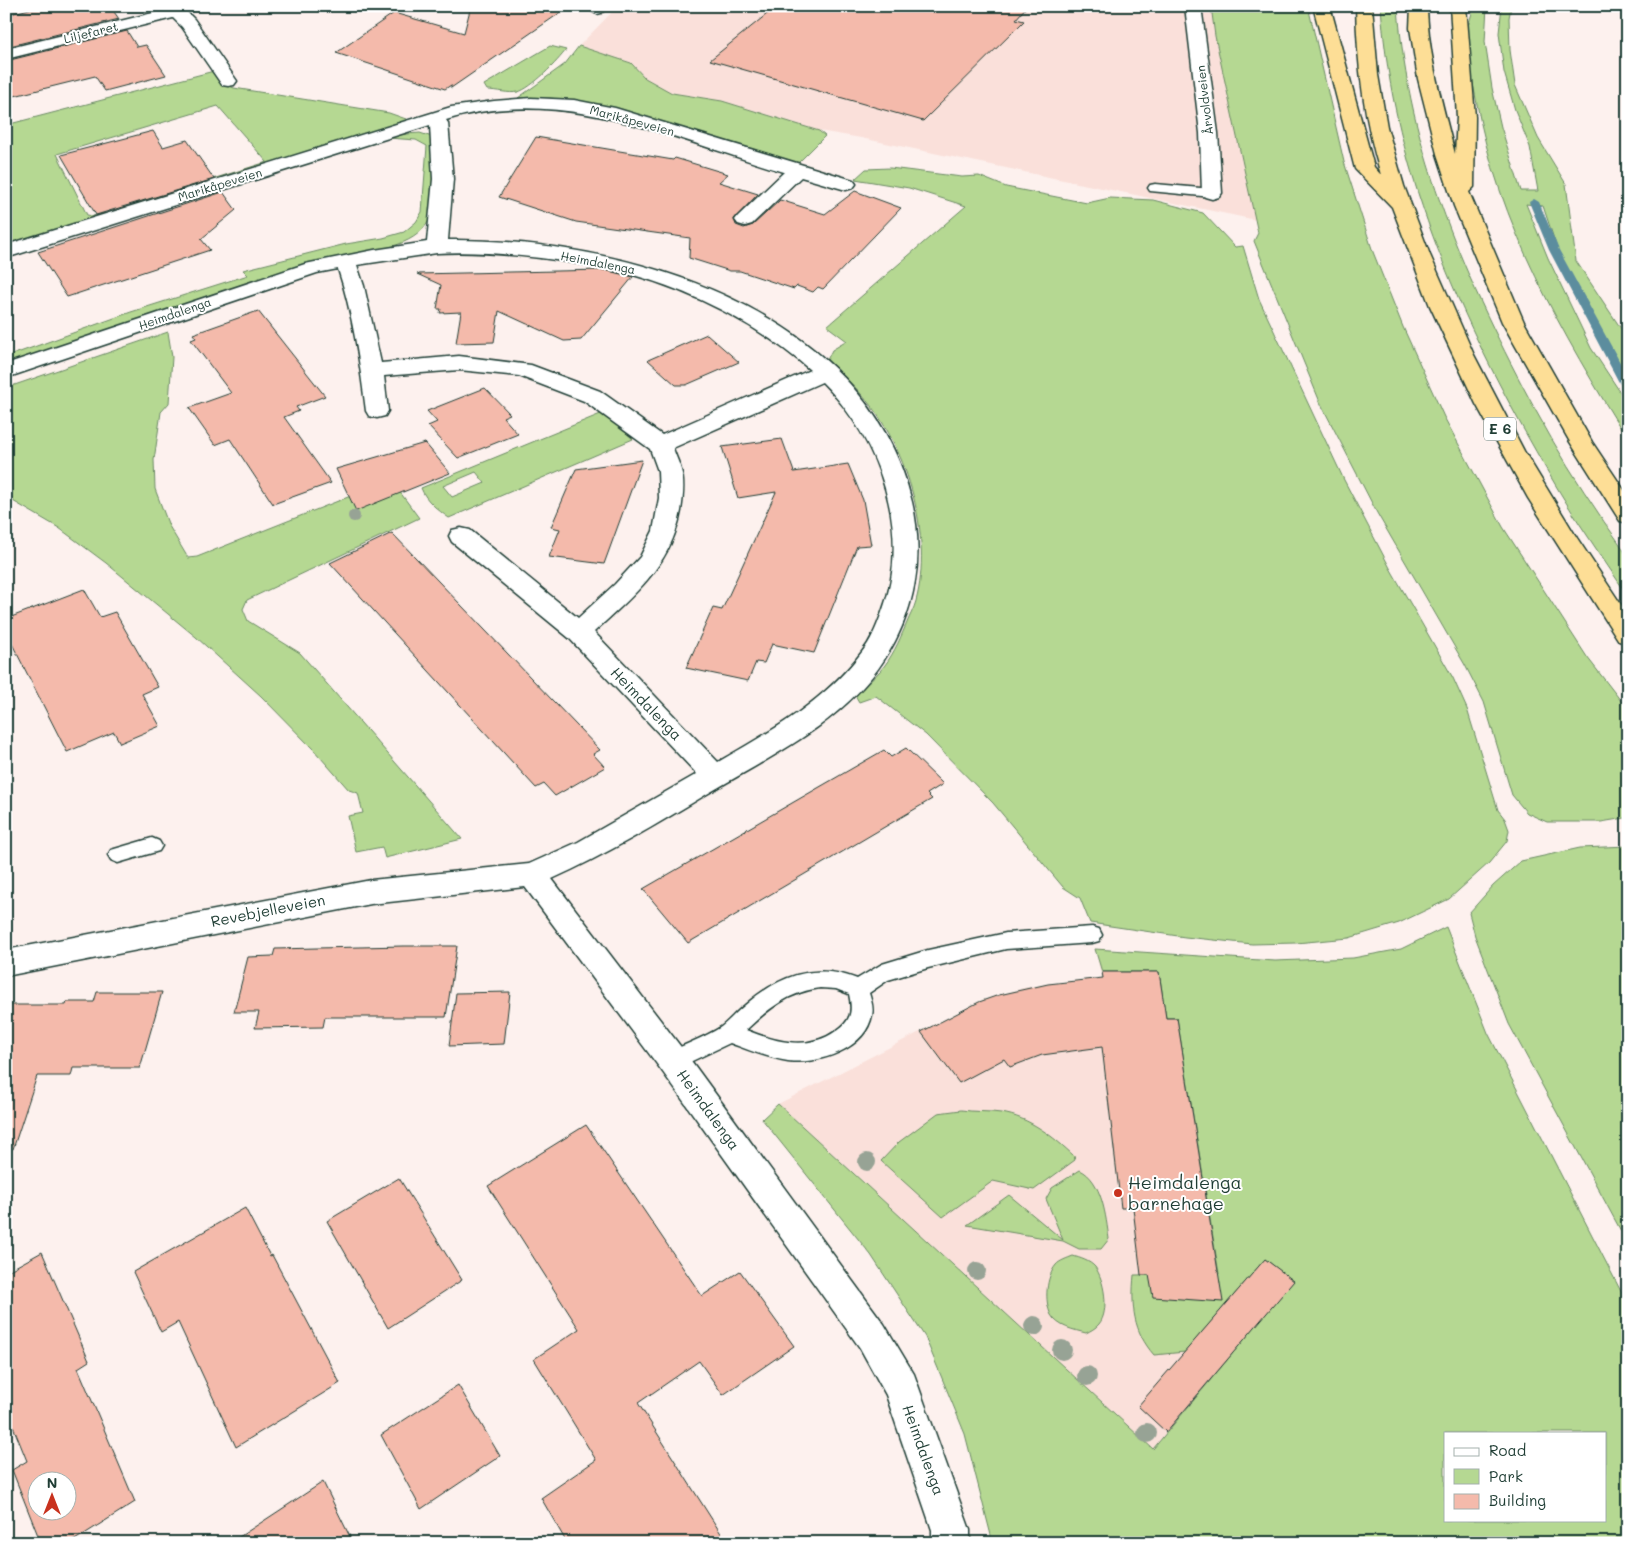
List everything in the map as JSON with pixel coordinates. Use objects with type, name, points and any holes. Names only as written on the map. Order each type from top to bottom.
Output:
[{"type":"highway","name":"E 6","points":[[1322,6],[1330,44],[1365,169],[1402,208]]},
{"type":"highway","name":"E 6","points":[[1364,6],[1365,42],[1382,145],[1402,208],[1432,287],[1472,377],[1515,456],[1566,543],[1628,635]]},
{"type":"highway","points":[[1419,6],[1419,28],[1428,79],[1446,154],[1464,206],[1513,322],[1581,442],[1628,515]]},
{"type":"highway","points":[[1458,6],[1466,117],[1464,206]]},
{"type":"street","name":"Årvoldveien","points":[[1193,6],[1209,132],[1212,193]]},
{"type":"street","name":"Liljefaret","points":[[6,54],[174,9],[188,23],[228,81]]},
{"type":"street","name":"Marikåpeveien","points":[[6,252],[434,120],[457,111],[505,104],[556,104],[633,118],[797,171],[846,184]]},
{"type":"street","points":[[434,120],[439,123],[443,179],[437,247]]},
{"type":"street","points":[[745,220],[797,171]]},
{"type":"street","name":"Heimdalenga","points":[[6,371],[312,268],[437,247],[462,247],[556,254],[596,260],[653,274],[699,293],[775,331],[825,372],[854,404],[877,441],[894,479],[902,511],[906,563],[899,601],[880,647],[850,684],[794,731],[588,850],[532,875],[673,1061],[872,1336],[901,1386],[951,1530],[951,1543]]},
{"type":"street","points":[[345,261],[354,286],[372,370],[377,411]]},
{"type":"street","points":[[372,370],[459,364],[523,370],[592,396],[660,445],[670,471],[671,498],[665,531],[650,561],[624,590],[578,632]]},
{"type":"street","points":[[660,445],[825,372]]},
{"type":"street","name":"Heimdalenga","points":[[462,536],[578,632],[715,776]]},
{"type":"street","name":"Revebjelleveien","points":[[6,963],[371,892],[532,875]]},
{"type":"lane","points":[[1155,188],[1212,193]]},
{"type":"lane","points":[[118,854],[152,846]]},
{"type":"lane","points":[[858,989],[882,973],[928,959],[1006,941],[1092,935]]},
{"type":"lane","points":[[673,1061],[729,1033],[751,1011],[789,985],[816,979],[837,980],[858,989]]},
{"type":"lane","points":[[729,1033],[780,1051],[809,1054],[835,1046],[856,1028],[864,1010],[858,989]]},
{"type":"shaded area","points":[[620,6],[1211,6],[1215,36],[1256,220],[861,138],[819,131],[722,101],[672,93],[645,78],[631,63],[579,46]]},
{"type":"shaded area","name":"Heimdalenga barnehage","points":[[1446,927],[1488,1033],[1153,1449],[778,1104],[979,1002],[1023,988],[1048,984],[1103,982],[1095,949],[1275,961],[1353,958],[1401,949]]},
{"type":"green space","points":[[1211,6],[1308,6],[1344,162],[1373,252],[1403,327],[1444,417],[1503,527],[1587,657],[1628,710],[1628,821],[1625,818],[1601,822],[1547,822],[1527,813],[1512,795],[1484,702],[1465,665],[1377,513],[1320,402],[1254,241],[1258,233],[1215,36]]},
{"type":"green space","points":[[1381,6],[1398,6],[1404,59],[1414,112],[1428,164],[1465,266],[1511,364],[1559,452],[1628,559],[1628,596],[1552,479],[1491,368],[1463,310],[1439,252],[1418,192],[1400,131],[1388,69]]},
{"type":"green space","points":[[1474,6],[1487,6],[1485,42],[1492,88],[1501,127],[1521,191],[1538,191],[1530,147],[1515,110],[1504,72],[1499,33],[1502,6],[1511,6],[1509,18],[1510,50],[1515,85],[1538,138],[1566,184],[1576,261],[1628,339],[1628,385],[1611,363],[1569,284],[1543,206],[1526,204],[1548,258],[1591,348],[1628,404],[1628,440],[1603,400],[1535,276],[1500,190],[1486,145],[1468,56],[1467,32]]},
{"type":"green space","points":[[550,46],[566,50],[551,67],[530,85],[518,92],[487,90],[484,85]]},
{"type":"green space","points":[[579,46],[631,63],[645,78],[672,93],[722,101],[819,131],[825,136],[797,164],[583,102],[550,98],[518,98],[565,64]]},
{"type":"green space","points":[[214,71],[225,84],[234,88],[389,113],[406,119],[404,122],[139,205],[136,203],[267,162],[218,106],[57,154],[87,215],[93,216],[104,213],[104,217],[6,247],[6,125]]},
{"type":"green space","points":[[420,133],[432,137],[434,145],[431,216],[418,234],[408,240],[387,248],[314,262],[6,365],[6,357],[131,312],[248,275],[243,270],[346,244],[383,238],[404,232],[416,222],[422,212],[427,146],[416,140],[388,138],[394,135]]},
{"type":"green space","points":[[890,168],[962,177],[979,176],[1006,187],[1087,203],[1110,198],[1153,200],[1203,213],[1235,247],[1243,246],[1259,299],[1344,480],[1390,568],[1453,678],[1467,709],[1498,810],[1505,819],[1509,830],[1507,841],[1489,863],[1449,899],[1399,923],[1349,938],[1296,943],[1252,944],[1185,937],[1090,923],[1080,898],[1063,887],[993,803],[926,735],[876,696],[859,702],[855,695],[888,661],[914,607],[920,576],[919,523],[905,469],[882,421],[858,390],[827,360],[832,350],[847,341],[827,326],[966,206],[909,188],[855,179],[866,169]]},
{"type":"green space","points":[[168,332],[172,357],[169,403],[161,412],[154,460],[155,489],[169,526],[188,558],[197,557],[391,480],[419,518],[247,600],[243,609],[248,621],[300,653],[462,839],[385,858],[382,847],[356,852],[348,816],[363,813],[358,793],[349,790],[313,749],[261,696],[196,637],[106,563],[59,528],[6,497],[6,388]]},
{"type":"green space","points":[[603,413],[633,439],[449,518],[429,501],[421,488]],"holes":[[[476,472],[485,483],[452,497],[443,486]]]},
{"type":"green space","points":[[1628,846],[1628,1244],[1509,1024],[1475,936],[1469,913],[1493,886],[1521,861],[1580,848]]},
{"type":"green space","points":[[1446,927],[1488,1033],[1628,1305],[1628,1543],[993,1543],[965,1434],[925,1337],[871,1255],[762,1119],[778,1104],[1153,1449],[1293,1281],[1265,1259],[1185,1352],[1154,1355],[1147,1346],[1138,1327],[1133,1308],[1134,1275],[1219,1274],[1177,1018],[1166,1018],[1159,972],[1102,972],[1095,949],[1275,961],[1353,958],[1401,949]]},
{"type":"green space","points":[[961,1110],[1001,1113],[1031,1123],[1058,1142],[1074,1156],[1075,1160],[1034,1190],[993,1181],[943,1217],[881,1161],[899,1142],[938,1113]]},
{"type":"green space","points":[[1080,1170],[1093,1182],[1102,1200],[1109,1239],[1101,1249],[1079,1249],[1063,1241],[967,1225],[1009,1195],[1063,1240],[1046,1199],[1052,1188]]},
{"type":"green space","points":[[1073,1256],[1088,1261],[1095,1267],[1103,1287],[1105,1303],[1102,1318],[1096,1327],[1086,1333],[1067,1327],[1054,1319],[1047,1303],[1048,1282],[1053,1270],[1059,1262]]},
{"type":"building","points":[[41,6],[110,6],[119,19],[6,47],[6,15]]},
{"type":"building","points":[[471,6],[570,6],[451,88],[451,85],[445,89],[336,53],[394,13],[464,33]]},
{"type":"building","points":[[777,6],[1027,6],[1016,19],[1024,21],[923,121],[710,60]]},
{"type":"building","points":[[127,31],[137,47],[146,45],[166,75],[105,91],[95,76],[6,98],[6,61]]},
{"type":"building","points":[[153,131],[163,147],[187,140],[214,179],[96,215],[61,155]]},
{"type":"building","points":[[536,137],[673,160],[675,158],[728,174],[719,182],[758,194],[734,219],[736,225],[744,228],[753,225],[780,200],[825,214],[855,191],[901,208],[823,289],[818,287],[813,292],[797,286],[794,289],[740,271],[730,271],[689,258],[690,238],[576,222],[499,197]]},
{"type":"building","points":[[223,192],[236,210],[201,239],[210,250],[67,297],[38,252]]},
{"type":"building","points":[[604,270],[633,277],[581,340],[564,341],[499,311],[494,342],[456,343],[461,312],[440,313],[441,309],[437,309],[441,285],[417,274]]},
{"type":"building","points":[[258,311],[325,396],[296,407],[299,411],[284,417],[331,483],[273,504],[230,439],[215,445],[189,408],[231,393],[191,340],[196,338],[193,334]]},
{"type":"building","points":[[707,334],[739,362],[686,385],[676,385],[648,360]]},
{"type":"building","points":[[485,388],[510,414],[503,417],[518,434],[458,458],[428,426],[437,422],[427,411]]},
{"type":"building","points":[[782,439],[794,472],[848,464],[863,500],[871,545],[857,546],[814,653],[772,644],[764,663],[756,662],[748,681],[686,668],[713,608],[722,610],[776,492],[738,498],[722,447]]},
{"type":"building","points":[[425,443],[450,473],[356,511],[336,469]]},
{"type":"building","points":[[642,460],[604,564],[549,557],[560,529],[551,527],[576,469]]},
{"type":"building","points":[[392,533],[600,750],[593,754],[605,767],[555,796],[544,784],[536,788],[330,563]]},
{"type":"building","points":[[84,589],[100,617],[115,612],[158,687],[142,694],[160,726],[120,743],[114,732],[67,752],[6,632],[6,619]]},
{"type":"building","points":[[906,748],[943,784],[927,794],[932,799],[688,943],[643,889],[884,750],[891,757]]},
{"type":"building","points":[[457,946],[446,1017],[325,1017],[323,1027],[255,1028],[259,1012],[234,1012],[248,957],[273,956],[275,949]]},
{"type":"building","points":[[1102,972],[1159,972],[1166,1018],[1177,1018],[1223,1302],[1153,1297],[1149,1275],[1141,1275],[1133,1208],[1121,1208],[1102,1047],[1042,1055],[1010,1067],[1004,1059],[959,1083],[921,1032],[979,1002],[999,995],[1048,984],[1103,978]]},
{"type":"building","points":[[97,992],[162,992],[140,1068],[73,1068],[71,1076],[37,1076],[13,1149],[6,1148],[6,1005],[66,1005],[67,1002],[94,1002]]},
{"type":"building","points":[[510,992],[504,1044],[449,1046],[456,993]]},
{"type":"building","points":[[586,1125],[702,1296],[740,1271],[794,1346],[723,1395],[699,1361],[638,1403],[727,1543],[567,1543],[541,1498],[596,1460],[534,1359],[579,1329],[488,1186]]},
{"type":"building","points":[[399,1178],[462,1280],[388,1328],[327,1221]]},
{"type":"building","points":[[245,1208],[340,1383],[236,1447],[178,1322],[161,1332],[133,1272]]},
{"type":"building","points":[[42,1252],[89,1361],[78,1368],[135,1502],[70,1543],[41,1543],[33,1522],[78,1522],[78,1472],[28,1472],[28,1510],[12,1470],[27,1461],[6,1409],[6,1272]]},
{"type":"building","points":[[1265,1259],[1294,1281],[1166,1432],[1138,1406]]},
{"type":"building","points":[[458,1385],[500,1456],[421,1509],[381,1435]]},
{"type":"building","points":[[323,1482],[353,1543],[230,1543]]},
{"type":"waterway","points":[[1534,202],[1554,250],[1628,388]]},
{"type":"place","name":"Heimdalenga barnehage","points":[[1118,1193]]}]
